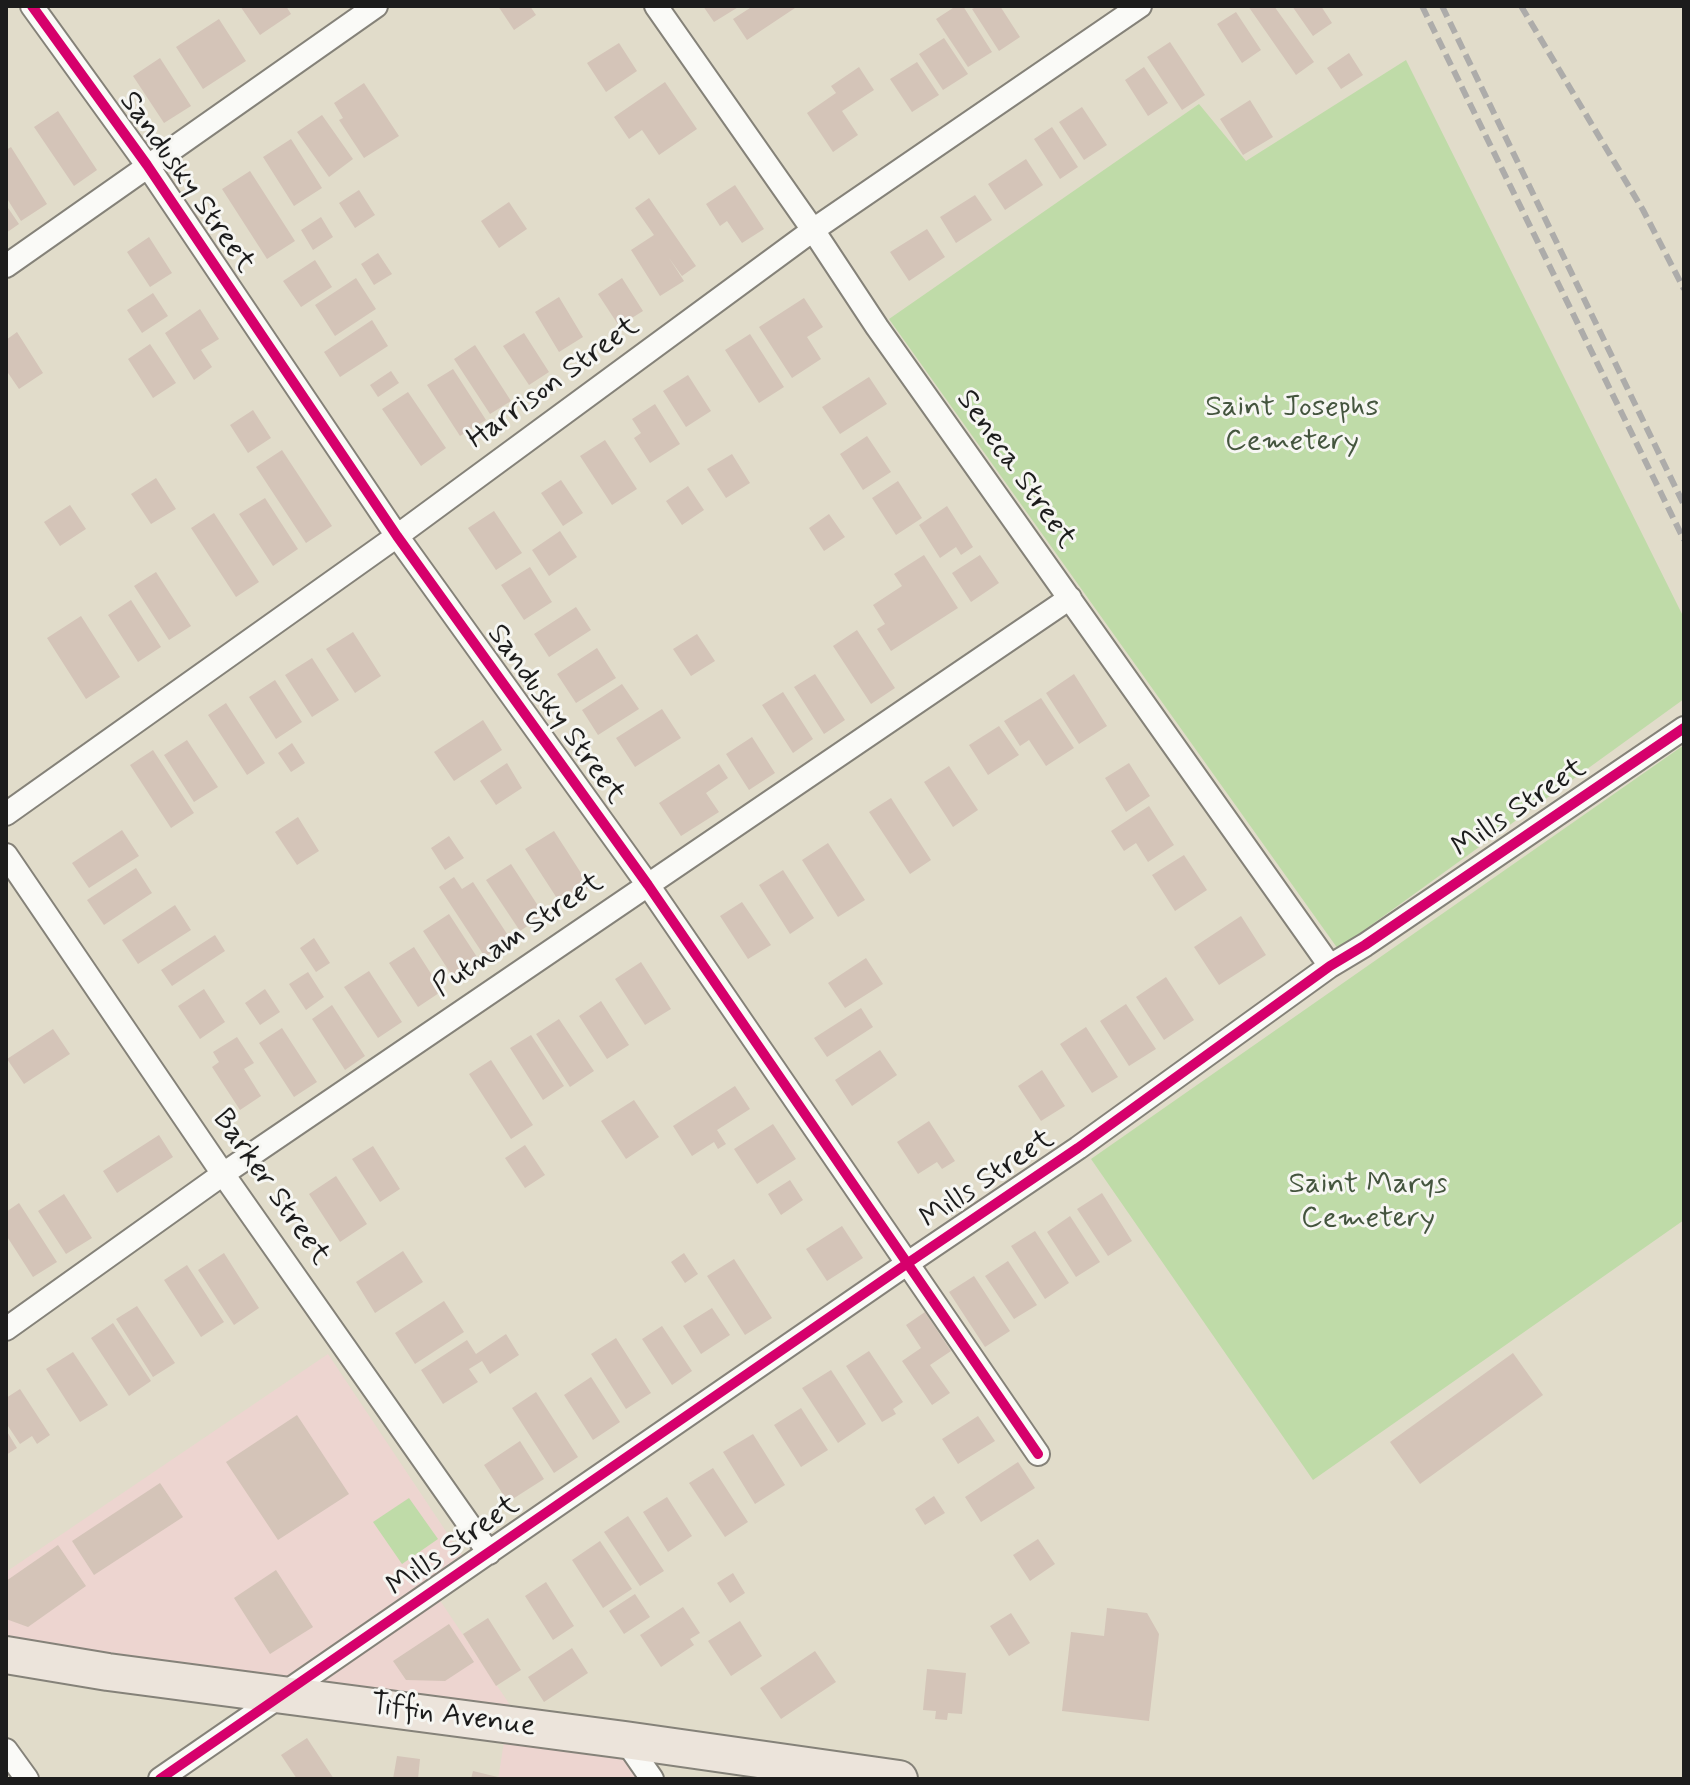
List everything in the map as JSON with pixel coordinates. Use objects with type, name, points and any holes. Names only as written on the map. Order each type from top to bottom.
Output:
[{"type":"main road","name":"Tiffin Avenue","points":[[6,1655],[108,1672],[625,1740],[835,1775],[899,1779]]},
{"type":"street","name":"Sandusky Street","points":[[32,6],[147,165],[397,536],[648,885],[1038,1454]]},
{"type":"street","points":[[6,266],[376,6]]},
{"type":"street","name":"Seneca Street","points":[[656,6],[877,327],[1330,966]]},
{"type":"street","name":"Harrison Street","points":[[6,814],[397,536],[813,230],[1140,6]]},
{"type":"street","name":"Putnam Street","points":[[6,1329],[223,1174],[1070,598]]},
{"type":"street","name":"Mills Street","points":[[160,1779],[1078,1148],[1330,966],[1684,728]]},
{"type":"street","name":"Barker Street","points":[[6,855],[223,1174],[489,1553]]},
{"type":"street","points":[[625,1740],[652,1779]]},
{"type":"street","points":[[6,1750],[27,1779]]},
{"type":"shaded area","points":[[328,1354],[473,1572],[439,1599],[512,1708],[597,1719],[639,1779],[498,1779],[505,1736],[6,1662],[6,1572]]},
{"type":"green space","name":"Saint Josephs Cemetery","points":[[1406,60],[1684,618],[1684,699],[1338,949],[889,319],[1199,104],[1246,161]]},
{"type":"green space","name":"Saint Marys Cemetery","points":[[1684,745],[1684,1220],[1313,1480],[1091,1159]]},
{"type":"green space","points":[[409,1498],[438,1539],[402,1564],[373,1522]]},
{"type":"building","points":[[240,6],[286,6],[291,14],[260,35]]},
{"type":"building","points":[[498,6],[530,6],[536,15],[514,30]]},
{"type":"building","points":[[703,6],[740,6],[714,22]]},
{"type":"building","points":[[753,6],[798,6],[747,40],[733,19]]},
{"type":"building","points":[[956,6],[963,6],[992,52],[968,67],[936,19]]},
{"type":"building","points":[[1000,6],[1020,37],[999,51],[972,9]]},
{"type":"building","points":[[1248,6],[1274,6],[1314,62],[1296,75]]},
{"type":"building","points":[[1292,6],[1321,6],[1332,23],[1313,36]]},
{"type":"building","points":[[1236,12],[1261,50],[1242,63],[1217,24]]},
{"type":"building","points":[[219,19],[246,61],[203,89],[176,47]]},
{"type":"building","points":[[944,38],[968,74],[943,90],[919,54]]},
{"type":"building","points":[[1170,42],[1205,95],[1182,110],[1147,57]]},
{"type":"building","points":[[619,43],[637,71],[606,92],[587,63]]},
{"type":"building","points":[[1349,53],[1363,75],[1341,89],[1327,68]]},
{"type":"building","points":[[160,58],[191,106],[164,123],[133,76]]},
{"type":"building","points":[[917,62],[939,95],[912,112],[890,79]]},
{"type":"building","points":[[859,67],[874,90],[842,111],[858,135],[833,152],[807,113],[836,93],[831,86]]},
{"type":"building","points":[[1144,67],[1168,103],[1148,116],[1125,80]]},
{"type":"building","points":[[665,82],[697,129],[659,155],[642,130],[629,139],[614,117]]},
{"type":"building","points":[[364,83],[399,136],[364,158],[339,120],[343,118],[334,103]]},
{"type":"building","points":[[1250,100],[1273,137],[1243,155],[1220,119]]},
{"type":"building","points":[[1082,107],[1107,145],[1084,160],[1059,122]]},
{"type":"building","points":[[58,111],[97,170],[74,186],[34,127]]},
{"type":"building","points":[[322,115],[353,159],[329,177],[297,132]]},
{"type":"building","points":[[1052,127],[1078,167],[1060,179],[1034,139]]},
{"type":"building","points":[[291,139],[322,188],[294,206],[263,157]]},
{"type":"building","points":[[11,147],[47,204],[21,221],[6,197],[6,150]]},
{"type":"building","points":[[1026,159],[1043,185],[1005,210],[988,184]]},
{"type":"building","points":[[250,171],[295,241],[267,259],[222,189]]},
{"type":"building","points":[[735,185],[764,229],[742,243],[727,221],[720,226],[706,204]]},
{"type":"building","points":[[359,190],[375,215],[355,228],[339,203]]},
{"type":"building","points":[[975,195],[992,220],[956,243],[940,217]]},
{"type":"building","points":[[649,198],[696,266],[682,276],[669,258],[684,281],[660,296],[631,250],[654,235],[635,208]]},
{"type":"building","points":[[509,202],[527,229],[499,248],[481,221]]},
{"type":"building","points":[[6,205],[19,224],[6,233]]},
{"type":"building","points":[[321,217],[333,237],[313,250],[301,230]]},
{"type":"building","points":[[927,229],[945,257],[909,281],[890,252]]},
{"type":"building","points":[[149,237],[172,273],[150,287],[127,252]]},
{"type":"building","points":[[378,253],[392,274],[374,285],[361,264]]},
{"type":"building","points":[[315,260],[332,287],[301,307],[283,281]]},
{"type":"building","points":[[356,278],[376,309],[335,336],[315,305]]},
{"type":"building","points":[[622,278],[643,311],[619,326],[598,294]]},
{"type":"building","points":[[153,293],[168,316],[142,333],[127,310]]},
{"type":"building","points":[[559,297],[583,337],[559,352],[535,312]]},
{"type":"building","points":[[804,298],[823,327],[807,337],[821,359],[792,378],[759,327]]},
{"type":"building","points":[[200,309],[219,339],[201,350],[212,367],[194,380],[165,333]]},
{"type":"building","points":[[372,320],[388,346],[340,377],[324,352]]},
{"type":"building","points":[[17,332],[43,373],[19,389],[6,370],[6,340]]},
{"type":"building","points":[[524,333],[549,372],[529,385],[503,346]]},
{"type":"building","points":[[750,334],[784,387],[759,403],[725,350]]},
{"type":"building","points":[[150,344],[176,383],[153,398],[128,359]]},
{"type":"building","points":[[475,345],[511,401],[490,414],[454,359]]},
{"type":"building","points":[[453,369],[486,420],[460,436],[427,385]]},
{"type":"building","points":[[391,371],[399,383],[378,397],[370,385]]},
{"type":"building","points":[[688,375],[711,411],[686,427],[663,391]]},
{"type":"building","points":[[869,377],[887,404],[840,434],[822,407]]},
{"type":"building","points":[[408,392],[446,448],[421,466],[382,409]]},
{"type":"building","points":[[655,404],[680,444],[650,463],[634,438],[641,433],[632,419]]},
{"type":"building","points":[[253,410],[271,438],[248,453],[230,425]]},
{"type":"building","points":[[867,436],[891,472],[863,490],[840,454]]},
{"type":"building","points":[[605,440],[637,489],[612,505],[580,456]]},
{"type":"building","points":[[282,450],[332,526],[306,543],[256,467]]},
{"type":"building","points":[[732,454],[750,483],[726,498],[707,469]]},
{"type":"building","points":[[156,478],[176,509],[151,524],[131,494]]},
{"type":"building","points":[[561,480],[583,513],[563,526],[541,493]]},
{"type":"building","points":[[898,481],[922,518],[896,535],[872,498]]},
{"type":"building","points":[[688,486],[704,510],[682,525],[666,501]]},
{"type":"building","points":[[265,498],[298,549],[273,566],[239,514]]},
{"type":"building","points":[[70,505],[86,529],[60,546],[44,522]]},
{"type":"building","points":[[947,506],[973,547],[961,555],[956,547],[940,558],[919,525]]},
{"type":"building","points":[[494,511],[522,553],[496,570],[468,528]]},
{"type":"building","points":[[214,513],[259,582],[236,597],[191,528]]},
{"type":"building","points":[[829,514],[845,537],[824,551],[809,528]]},
{"type":"building","points":[[560,531],[577,557],[549,576],[532,550]]},
{"type":"building","points":[[924,555],[958,608],[891,651],[877,629],[885,624],[873,605],[902,586],[894,574]]},
{"type":"building","points":[[980,555],[999,583],[971,602],[952,573]]},
{"type":"building","points":[[530,567],[552,602],[524,620],[501,585]]},
{"type":"building","points":[[156,572],[191,626],[169,640],[134,586]]},
{"type":"building","points":[[131,600],[161,647],[138,662],[108,615]]},
{"type":"building","points":[[576,607],[591,630],[549,657],[534,634]]},
{"type":"building","points":[[81,616],[120,677],[86,699],[47,638]]},
{"type":"building","points":[[857,630],[895,688],[871,704],[833,646]]},
{"type":"building","points":[[353,632],[381,676],[355,693],[326,649]]},
{"type":"building","points":[[697,634],[715,661],[691,676],[673,649]]},
{"type":"building","points":[[597,648],[616,678],[576,703],[557,674]]},
{"type":"building","points":[[312,658],[339,700],[312,717],[285,675]]},
{"type":"building","points":[[815,674],[845,720],[824,734],[794,687]]},
{"type":"building","points":[[1074,674],[1107,726],[1079,744],[1046,693]]},
{"type":"building","points":[[275,680],[302,722],[276,739],[249,697]]},
{"type":"building","points":[[622,684],[639,709],[598,735],[582,710]]},
{"type":"building","points":[[783,692],[813,739],[793,753],[762,705]]},
{"type":"building","points":[[1041,698],[1074,748],[1046,766],[1029,740],[1020,746],[1004,721]]},
{"type":"building","points":[[226,703],[265,763],[247,775],[208,715]]},
{"type":"building","points":[[662,709],[681,738],[635,767],[616,738]]},
{"type":"building","points":[[483,720],[502,750],[454,781],[434,752]]},
{"type":"building","points":[[999,726],[1019,755],[988,775],[969,745]]},
{"type":"building","points":[[752,737],[775,773],[749,790],[726,754]]},
{"type":"building","points":[[187,740],[218,787],[194,802],[164,755]]},
{"type":"building","points":[[292,743],[305,763],[291,772],[278,753]]},
{"type":"building","points":[[153,750],[194,813],[171,828],[130,765]]},
{"type":"building","points":[[507,763],[522,788],[496,805],[480,781]]},
{"type":"building","points":[[1129,763],[1150,796],[1126,812],[1105,778]]},
{"type":"building","points":[[719,764],[728,778],[706,793],[719,812],[681,836],[659,803]]},
{"type":"building","points":[[949,766],[978,810],[953,827],[924,782]]},
{"type":"building","points":[[891,798],[931,860],[910,874],[869,812]]},
{"type":"building","points":[[1149,806],[1174,845],[1148,862],[1136,843],[1124,851],[1111,831]]},
{"type":"building","points":[[298,817],[319,851],[297,865],[275,832]]},
{"type":"building","points":[[122,830],[139,856],[89,888],[72,863]]},
{"type":"building","points":[[554,831],[590,887],[562,906],[525,849]]},
{"type":"building","points":[[449,836],[464,858],[445,870],[431,848]]},
{"type":"building","points":[[828,843],[865,900],[838,917],[802,860]]},
{"type":"building","points":[[1184,855],[1207,890],[1175,911],[1152,875]]},
{"type":"building","points":[[511,864],[544,915],[520,931],[486,880]]},
{"type":"building","points":[[136,868],[152,893],[104,925],[87,900]]},
{"type":"building","points":[[783,870],[814,918],[790,934],[759,885]]},
{"type":"building","points":[[454,877],[462,889],[473,882],[511,940],[485,957],[439,887]]},
{"type":"building","points":[[742,902],[771,945],[748,959],[720,916]]},
{"type":"building","points":[[175,905],[191,930],[138,964],[122,940]]},
{"type":"building","points":[[449,914],[479,960],[453,977],[423,931]]},
{"type":"building","points":[[1241,916],[1266,955],[1219,985],[1194,947]]},
{"type":"building","points":[[215,935],[225,951],[172,986],[161,970]]},
{"type":"building","points":[[314,938],[330,963],[316,972],[300,948]]},
{"type":"building","points":[[414,947],[442,991],[418,1007],[389,963]]},
{"type":"building","points":[[866,958],[883,984],[845,1008],[828,983]]},
{"type":"building","points":[[641,962],[671,1009],[645,1025],[615,979]]},
{"type":"building","points":[[369,971],[402,1022],[378,1038],[344,987]]},
{"type":"building","points":[[308,972],[324,997],[306,1010],[289,984]]},
{"type":"building","points":[[1166,977],[1194,1020],[1164,1040],[1136,997]]},
{"type":"building","points":[[204,989],[225,1022],[200,1039],[178,1006]]},
{"type":"building","points":[[265,989],[280,1012],[260,1025],[245,1003]]},
{"type":"building","points":[[601,1001],[629,1045],[607,1059],[579,1016]]},
{"type":"building","points":[[1126,1004],[1156,1049],[1129,1066],[1100,1021]]},
{"type":"building","points":[[332,1005],[365,1056],[345,1070],[312,1019]]},
{"type":"building","points":[[861,1008],[873,1027],[827,1057],[814,1038]]},
{"type":"building","points":[[559,1019],[594,1071],[570,1087],[536,1034]]},
{"type":"building","points":[[1086,1027],[1118,1077],[1092,1093],[1060,1044]]},
{"type":"building","points":[[282,1028],[317,1082],[294,1097],[259,1043]]},
{"type":"building","points":[[53,1029],[70,1054],[24,1084],[7,1059]]},
{"type":"building","points":[[531,1035],[564,1086],[543,1100],[510,1048]]},
{"type":"building","points":[[237,1037],[254,1063],[244,1069],[261,1096],[240,1110],[212,1067],[219,1062],[213,1052]]},
{"type":"building","points":[[880,1050],[897,1075],[852,1106],[835,1080]]},
{"type":"building","points":[[491,1060],[533,1125],[511,1139],[469,1074]]},
{"type":"building","points":[[1042,1070],[1065,1106],[1041,1121],[1018,1086]]},
{"type":"building","points":[[735,1086],[750,1109],[717,1130],[726,1144],[718,1149],[714,1142],[692,1156],[673,1126]]},
{"type":"building","points":[[634,1100],[659,1137],[626,1159],[601,1121]]},
{"type":"building","points":[[929,1121],[955,1161],[942,1169],[937,1162],[918,1174],[897,1142]]},
{"type":"building","points":[[773,1124],[796,1159],[757,1184],[734,1149]]},
{"type":"building","points":[[159,1135],[173,1157],[117,1193],[103,1171]]},
{"type":"building","points":[[525,1145],[545,1175],[525,1188],[505,1158]]},
{"type":"building","points":[[373,1146],[400,1189],[380,1202],[352,1159]]},
{"type":"building","points":[[336,1176],[367,1224],[340,1242],[309,1194]]},
{"type":"building","points":[[790,1180],[803,1200],[781,1215],[768,1194]]},
{"type":"building","points":[[1102,1193],[1132,1241],[1108,1256],[1077,1209]]},
{"type":"building","points":[[64,1194],[92,1238],[66,1254],[38,1211]]},
{"type":"building","points":[[19,1203],[57,1262],[33,1277],[6,1235],[6,1212]]},
{"type":"building","points":[[1070,1216],[1100,1262],[1076,1277],[1047,1232]]},
{"type":"building","points":[[842,1226],[863,1258],[827,1281],[806,1249]]},
{"type":"building","points":[[1035,1231],[1069,1283],[1045,1299],[1011,1246]]},
{"type":"building","points":[[403,1251],[423,1282],[375,1313],[356,1282]]},
{"type":"building","points":[[224,1253],[259,1308],[234,1325],[198,1270]]},
{"type":"building","points":[[684,1253],[698,1274],[685,1283],[671,1262]]},
{"type":"building","points":[[734,1259],[772,1318],[745,1335],[707,1276]]},
{"type":"building","points":[[1008,1261],[1037,1305],[1014,1319],[985,1276]]},
{"type":"building","points":[[187,1265],[224,1322],[201,1337],[164,1280]]},
{"type":"building","points":[[974,1276],[1010,1331],[985,1347],[949,1292]]},
{"type":"building","points":[[444,1301],[464,1332],[415,1364],[395,1333]]},
{"type":"building","points":[[137,1306],[175,1363],[153,1377],[116,1319]]},
{"type":"building","points":[[712,1308],[730,1335],[701,1354],[683,1326]]},
{"type":"building","points":[[925,1312],[951,1351],[930,1365],[950,1393],[932,1405],[902,1361],[921,1348],[906,1325]]},
{"type":"building","points":[[113,1323],[151,1381],[129,1396],[91,1338]]},
{"type":"building","points":[[662,1326],[692,1371],[672,1385],[642,1339]]},
{"type":"building","points":[[506,1334],[519,1355],[490,1374],[482,1361],[469,1369],[478,1382],[443,1404],[421,1370],[467,1340],[476,1354]]},
{"type":"building","points":[[616,1338],[651,1393],[626,1409],[591,1354]]},
{"type":"building","points":[[869,1351],[903,1402],[893,1409],[896,1414],[882,1422],[846,1366]]},
{"type":"building","points":[[73,1352],[108,1405],[80,1422],[46,1369]]},
{"type":"building","points":[[1513,1353],[1543,1395],[1420,1484],[1390,1442]]},
{"type":"building","points":[[831,1370],[866,1424],[838,1443],[802,1388]]},
{"type":"building","points":[[591,1377],[620,1422],[593,1440],[564,1395]]},
{"type":"building","points":[[20,1389],[50,1435],[37,1444],[32,1436],[20,1444],[6,1423],[6,1398]]},
{"type":"building","points":[[536,1392],[578,1457],[554,1473],[512,1408]]},
{"type":"building","points":[[801,1408],[828,1450],[801,1467],[774,1425]]},
{"type":"building","points":[[297,1415],[349,1494],[278,1540],[226,1462]]},
{"type":"building","points":[[978,1416],[995,1441],[958,1464],[942,1439]]},
{"type":"building","points":[[6,1430],[17,1448],[6,1455]]},
{"type":"building","points":[[753,1434],[785,1485],[755,1504],[723,1452]]},
{"type":"building","points":[[520,1441],[544,1479],[508,1502],[484,1465]]},
{"type":"building","points":[[1018,1462],[1035,1488],[981,1522],[965,1497]]},
{"type":"building","points":[[713,1468],[748,1522],[725,1537],[689,1483]]},
{"type":"building","points":[[160,1483],[183,1517],[94,1575],[72,1541]]},
{"type":"building","points":[[934,1496],[945,1513],[925,1525],[915,1509]]},
{"type":"building","points":[[667,1497],[692,1536],[668,1552],[643,1512]]},
{"type":"building","points":[[628,1516],[664,1571],[640,1586],[604,1532]]},
{"type":"building","points":[[1038,1539],[1055,1564],[1030,1581],[1013,1555]]},
{"type":"building","points":[[600,1541],[632,1589],[603,1608],[572,1560]]},
{"type":"building","points":[[58,1545],[86,1586],[28,1627],[6,1619],[6,1581]]},
{"type":"building","points":[[276,1570],[313,1627],[270,1654],[234,1598]]},
{"type":"building","points":[[733,1573],[745,1593],[730,1603],[717,1583]]},
{"type":"building","points":[[546,1582],[574,1626],[553,1640],[525,1596]]},
{"type":"building","points":[[635,1594],[650,1617],[624,1634],[609,1611]]},
{"type":"building","points":[[683,1607],[700,1633],[690,1639],[694,1645],[661,1667],[640,1635]]},
{"type":"building","points":[[1107,1608],[1147,1613],[1159,1634],[1149,1721],[1062,1711],[1071,1632],[1104,1636]]},
{"type":"building","points":[[1011,1613],[1030,1643],[1009,1656],[990,1626]]},
{"type":"building","points":[[488,1618],[521,1670],[496,1686],[463,1634]]},
{"type":"building","points":[[740,1621],[762,1656],[731,1676],[708,1641]]},
{"type":"building","points":[[449,1624],[474,1662],[445,1681],[406,1680],[393,1661]]},
{"type":"building","points":[[572,1648],[588,1673],[544,1702],[528,1677]]},
{"type":"building","points":[[815,1651],[836,1682],[781,1719],[760,1688]]},
{"type":"building","points":[[927,1669],[966,1673],[962,1714],[948,1713],[947,1720],[935,1719],[936,1711],[923,1710]]},
{"type":"building","points":[[307,1738],[334,1779],[297,1779],[281,1755]]},
{"type":"building","points":[[397,1756],[420,1759],[418,1779],[393,1779]]},
{"type":"building","points":[[473,1771],[502,1778],[502,1779],[471,1779]]},
{"type":"railway","points":[[1422,6],[1684,540]]},
{"type":"railway","points":[[1442,6],[1684,505]]},
{"type":"railway","points":[[1521,6],[1643,210],[1684,289]]},
{"type":"cycle path","points":[[32,6],[147,165],[397,536],[648,885],[1038,1454]]},
{"type":"cycle path","points":[[160,1779],[1078,1148],[1330,966],[1684,728]]}]
